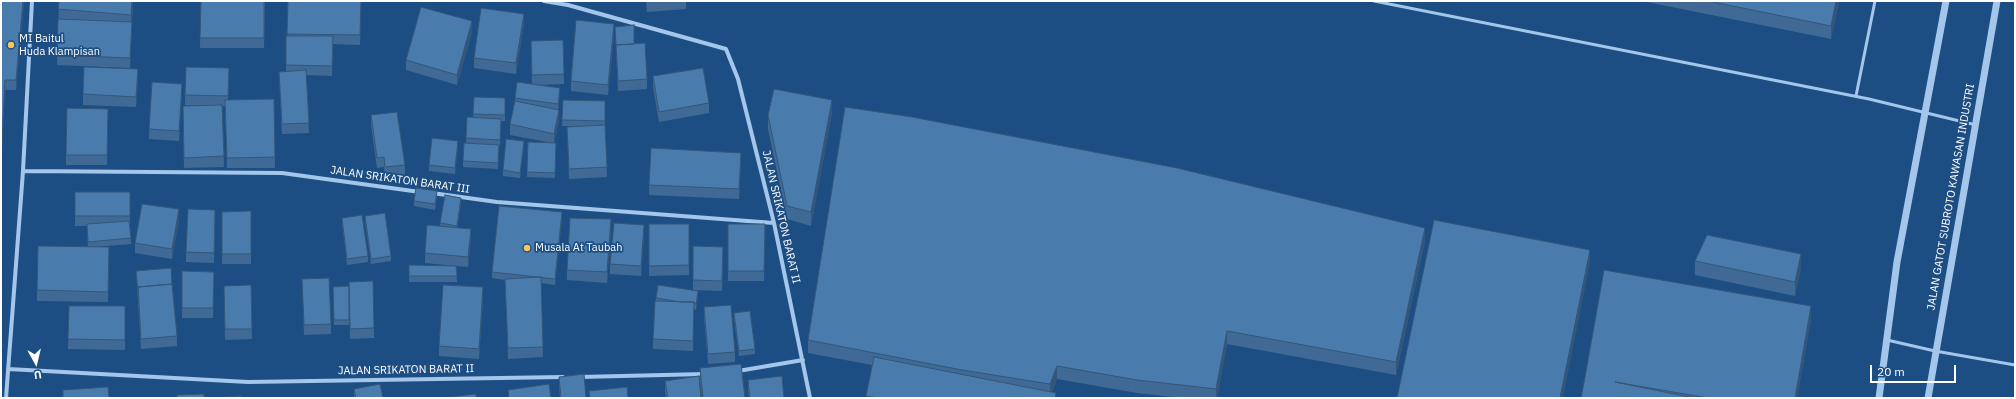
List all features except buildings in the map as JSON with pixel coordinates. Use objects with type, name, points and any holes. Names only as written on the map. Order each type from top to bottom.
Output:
[{"type":"street","points":[[6,398],[23,171],[32,1]]},
{"type":"street","points":[[544,1],[568,3]]},
{"type":"street","points":[[1879,398],[1897,262],[1946,1]]},
{"type":"street","name":"JALAN GATOT SUBROTO KAWASAN INDUSTRI","points":[[1928,398],[1997,1]]},
{"type":"street","name":"JALAN SRIKATON BARAT II","points":[[568,3],[726,49],[738,78],[774,223],[810,398]]},
{"type":"street","name":"JALAN SRIKATON BARAT III","points":[[23,171],[282,173],[497,202],[774,223]]},
{"type":"street","points":[[735,371],[803,360]]},
{"type":"street","name":"JALAN SRIKATON BARAT II","points":[[8,369],[248,382],[570,377]]},
{"type":"street","points":[[577,377],[714,373]]},
{"type":"lane","points":[[1374,1],[1856,96],[1976,125]]},
{"type":"lane","points":[[1856,96],[1875,1]]},
{"type":"lane","points":[[1887,340],[1935,351],[2015,365]]},
{"type":"place","name":"MI Baitul Huda Klampisan","points":[[11,45]]},
{"type":"place","name":"Musala At Taubah","points":[[527,248]]}]
